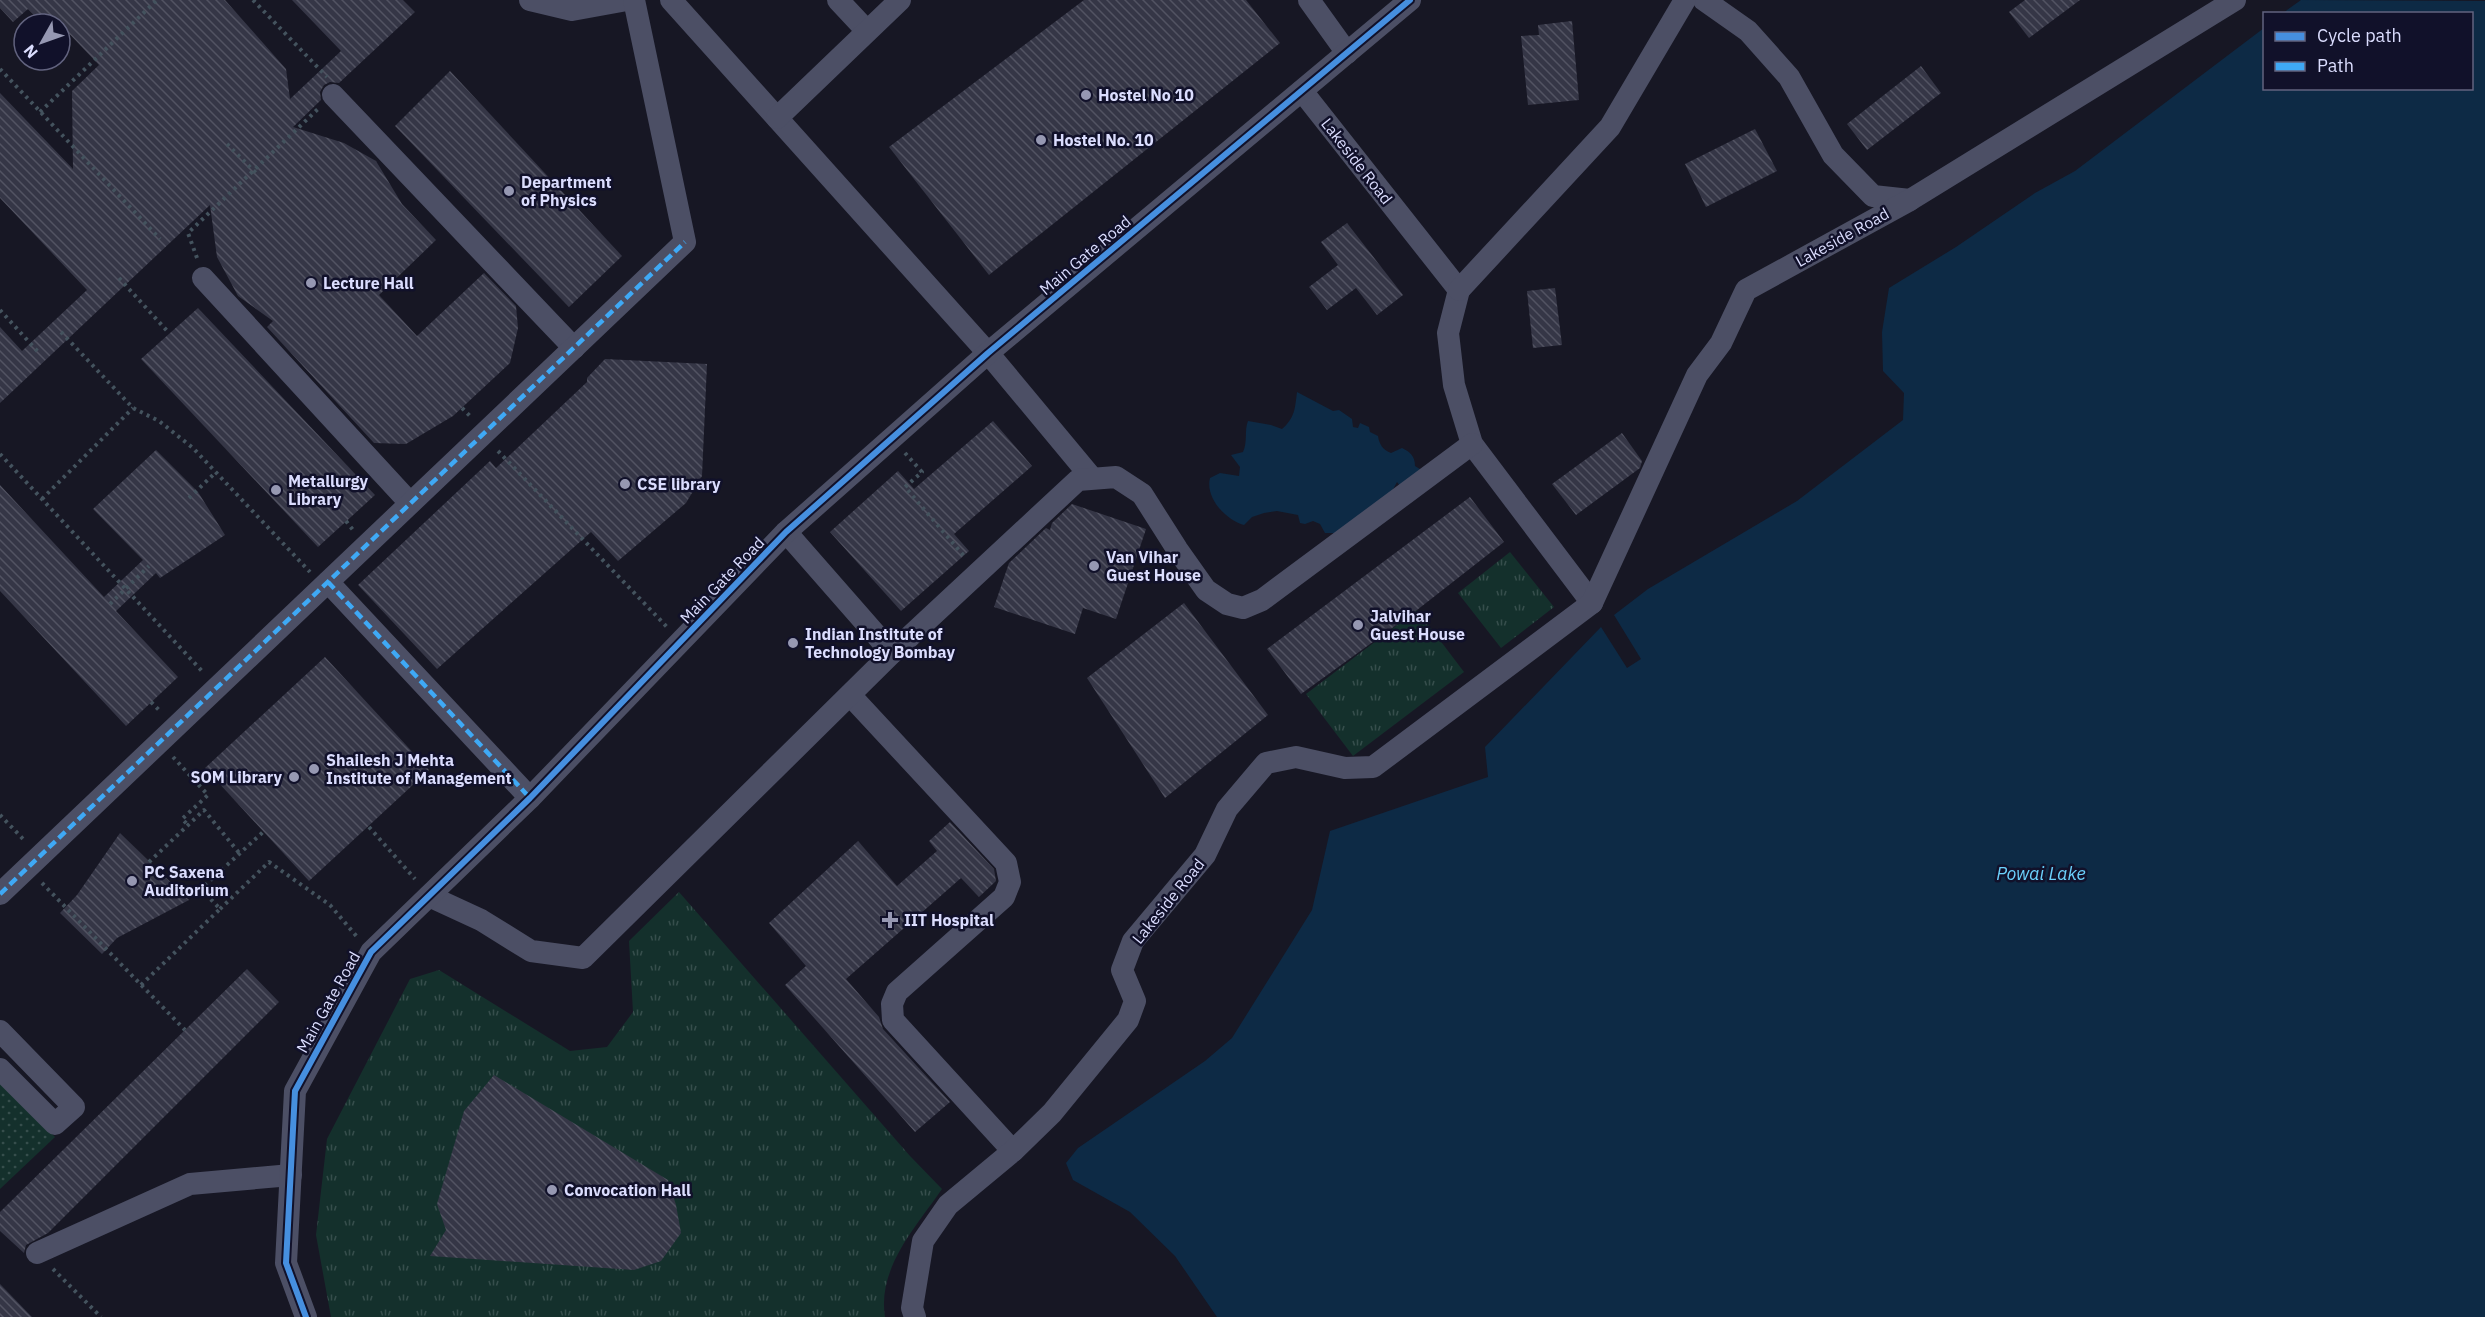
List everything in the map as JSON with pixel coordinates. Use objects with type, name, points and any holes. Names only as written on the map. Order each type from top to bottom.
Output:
[{"type":"street","points":[[530,0],[572,10],[627,0]]},
{"type":"street","points":[[0,894],[685,242],[634,0]]},
{"type":"street","points":[[671,0],[988,353],[1092,478]]},
{"type":"street","points":[[838,0],[867,31]]},
{"type":"street","points":[[777,118],[900,0]]},
{"type":"street","points":[[1309,0],[1347,53]]},
{"type":"street","name":"Main Gate Road","points":[[306,1317],[286,1263],[295,1091],[370,952],[530,798],[786,532],[988,353],[1410,0]]},
{"type":"street","points":[[1592,603],[1472,444],[1454,385],[1448,333],[1460,290],[1610,127],[1685,0]]},
{"type":"street","points":[[1704,0],[1748,31],[1790,77],[1833,155],[1874,196],[1910,200]]},
{"type":"street","name":"Lakeside Road","points":[[915,1317],[912,1308],[923,1241],[948,1205],[1012,1151],[1052,1113],[1128,1020],[1135,1000],[1122,970],[1133,941],[1205,855],[1227,809],[1266,763],[1296,757],[1345,768],[1373,767],[1592,603],[1697,375],[1721,343],[1746,290],[1910,200],[2235,0]]},
{"type":"street","points":[[331,87],[573,348]]},
{"type":"street","name":"Lakeside Road","points":[[1302,91],[1460,290]]},
{"type":"street","points":[[203,278],[410,504]]},
{"type":"street","points":[[429,896],[481,920],[531,951],[583,958],[892,653],[1078,480],[1116,477],[1142,494],[1206,590],[1227,604],[1243,608],[1262,600],[1472,444]]},
{"type":"street","points":[[786,532],[892,653]]},
{"type":"street","points":[[325,584],[530,798]]},
{"type":"street","points":[[850,695],[1006,863],[1010,882],[1004,897],[897,992],[892,1004],[893,1020],[1012,1151]]},
{"type":"street","points":[[0,1031],[74,1107],[55,1124],[0,1068]]},
{"type":"street","points":[[37,1253],[190,1184],[291,1175]]},
{"type":"path","points":[[40,112],[157,0]]},
{"type":"path","points":[[188,233],[253,171],[331,87],[253,0]]},
{"type":"path","points":[[0,69],[160,239]]},
{"type":"path","points":[[227,144],[258,175]]},
{"type":"path","points":[[119,278],[170,333]]},
{"type":"path","points":[[0,310],[39,353]]},
{"type":"path","points":[[61,332],[133,408],[159,421],[193,448],[325,584]]},
{"type":"path","points":[[42,499],[133,408]]},
{"type":"path","points":[[483,435],[681,641]]},
{"type":"path","points":[[892,438],[922,472],[905,487],[978,572]]},
{"type":"path","points":[[0,454],[217,687]]},
{"type":"path","points":[[189,498],[216,472]]},
{"type":"path","points":[[110,604],[149,567]]},
{"type":"path","points":[[159,742],[208,795],[182,819],[188,825]]},
{"type":"path","points":[[149,862],[204,810],[240,854]]},
{"type":"path","points":[[0,815],[33,862],[141,985],[185,1030]]},
{"type":"path","points":[[369,827],[429,896]]},
{"type":"path","points":[[220,909],[201,889],[263,832]]},
{"type":"path","points":[[141,985],[269,862],[330,905],[370,952]]},
{"type":"path","points":[[37,1253],[101,1317]]},
{"type":"green space","points":[[1510,552],[1554,607],[1501,648],[1458,593]]},
{"type":"green space","points":[[1417,610],[1464,672],[1353,756],[1306,694]]},
{"type":"green space","points":[[679,892],[910,1156],[942,1189],[910,1233],[893,1265],[884,1299],[885,1317],[331,1317],[316,1235],[327,1139],[410,979],[439,970],[570,1051],[607,1047],[633,1012],[629,941]]},
{"type":"green space","points":[[0,1080],[55,1137],[0,1189]]},
{"type":"water","name":"Powai Lake","points":[[2301,0],[2485,1],[2485,1317],[1217,1317],[1175,1256],[1130,1212],[1073,1180],[1066,1163],[1078,1148],[1205,1061],[1232,1038],[1312,910],[1330,831],[1488,777],[1485,747],[1601,627],[1627,668],[1641,659],[1614,615],[1648,589],[1797,501],[1903,420],[1904,393],[1883,371],[1882,332],[1889,288],[1956,247],[2035,193],[2075,171],[2263,29],[2263,90],[2473,90],[2473,12],[2284,12]]},
{"type":"water","points":[[1297,392],[1333,411],[1339,410],[1352,419],[1353,427],[1358,428],[1360,423],[1369,427],[1370,432],[1378,436],[1380,444],[1386,450],[1391,453],[1402,448],[1413,457],[1415,466],[1423,471],[1401,487],[1397,482],[1390,495],[1336,533],[1325,533],[1320,524],[1313,521],[1300,523],[1298,515],[1277,511],[1252,517],[1244,525],[1230,518],[1214,500],[1209,486],[1210,478],[1220,473],[1239,476],[1240,467],[1231,455],[1243,452],[1248,421],[1282,429],[1292,417]]},
{"type":"building","points":[[0,0],[225,0],[286,69],[290,99],[341,51],[292,0],[403,0],[415,12],[339,83],[330,82],[324,85],[320,92],[321,100],[293,127],[344,143],[376,161],[402,204],[436,240],[379,295],[417,336],[484,273],[516,306],[518,328],[510,363],[453,416],[406,444],[374,443],[267,327],[273,321],[238,296],[217,257],[210,205],[0,403],[0,327],[22,351],[87,290],[0,198],[0,93],[73,169],[72,91],[99,65],[72,37],[72,12],[31,12],[28,9],[25,12],[12,12],[12,21],[0,8]]},
{"type":"building","name":"Hostel No 10","points":[[1084,0],[1246,0],[1280,43],[989,275],[889,147]]},
{"type":"building","points":[[2025,0],[2080,0],[2029,38],[2009,12]]},
{"type":"building","points":[[1572,21],[1579,100],[1528,105],[1521,36],[1539,35],[1538,25]]},
{"type":"building","points":[[1921,66],[1941,93],[1867,150],[1847,124]]},
{"type":"building","name":"Department of Physics","points":[[450,71],[622,256],[569,307],[395,126]]},
{"type":"building","points":[[1755,129],[1777,171],[1706,207],[1685,164]]},
{"type":"building","points":[[1347,223],[1403,295],[1377,315],[1356,288],[1327,310],[1309,287],[1338,265],[1321,242]]},
{"type":"building","points":[[1555,288],[1562,345],[1533,348],[1527,291]]},
{"type":"building","points":[[198,308],[375,495],[318,547],[141,359]]},
{"type":"building","points":[[605,359],[707,364],[702,476],[686,503],[618,561],[591,532],[437,669],[358,585],[490,461],[496,468],[587,382],[587,378]]},
{"type":"building","points":[[993,421],[1032,466],[954,534],[969,551],[901,611],[830,532],[898,471],[914,489]]},
{"type":"building","points":[[1622,433],[1642,461],[1640,468],[1576,515],[1552,484]]},
{"type":"building","points":[[156,450],[198,492],[225,535],[160,578],[156,573],[116,611],[178,677],[126,726],[0,591],[0,485],[104,597],[143,560],[93,509]]},
{"type":"building","points":[[1470,497],[1504,542],[1417,610],[1301,694],[1267,649]]},
{"type":"building","points":[[1072,504],[1146,529],[1116,619],[1083,608],[1075,634],[994,607],[1009,563],[1046,528],[1050,530],[1052,523]]},
{"type":"building","points":[[1184,603],[1268,715],[1165,798],[1087,678]]},
{"type":"building","points":[[325,657],[429,770],[309,881],[205,768]]},
{"type":"building","name":"IIT Hospital","points":[[950,822],[994,869],[996,881],[979,897],[961,878],[846,979],[879,1017],[883,1029],[950,1102],[915,1132],[785,985],[806,966],[769,923],[858,841],[897,886],[937,851],[929,841]]},
{"type":"building","points":[[120,833],[189,900],[117,938],[102,954],[60,913],[77,895]]},
{"type":"building","points":[[247,969],[279,1002],[48,1233],[26,1245],[24,1253],[0,1231],[0,1212]]},
{"type":"building","name":"Convocation Hall","points":[[494,1075],[668,1180],[676,1205],[681,1233],[661,1261],[634,1270],[430,1256],[446,1230],[437,1204],[464,1111]]},
{"type":"building","points":[[0,1284],[32,1317],[0,1317]]},
{"type":"marked path","points":[[0,894],[685,242]]},
{"type":"marked path","points":[[328,582],[530,798]]},
{"type":"cycle path","points":[[306,1317],[286,1263],[295,1091],[371,952],[530,798],[786,532],[988,353],[1410,0]]},
{"type":"place","name":"Hostel No 10","points":[[1086,95]]},
{"type":"place","name":"Hostel No. 10","points":[[1041,140]]},
{"type":"place","name":"Department of Physics","points":[[509,191]]},
{"type":"place","name":"Lecture Hall","points":[[311,283]]},
{"type":"place","name":"CSE library","points":[[625,484]]},
{"type":"place","name":"Metallurgy Library","points":[[276,490]]},
{"type":"place","name":"Van Vihar Guest House","points":[[1094,566]]},
{"type":"place","name":"Jalvihar Guest House","points":[[1358,625]]},
{"type":"place","name":"Indian Institute of Technology Bombay","points":[[793,643]]},
{"type":"place","name":"Shailesh J Mehta Institute of Management","points":[[314,769]]},
{"type":"place","name":"SOM Library","points":[[294,777]]},
{"type":"place","name":"PC Saxena Auditorium","points":[[132,881]]},
{"type":"place","name":"IIT Hospital","points":[[890,920]]},
{"type":"place","name":"Convocation Hall","points":[[552,1190]]}]
